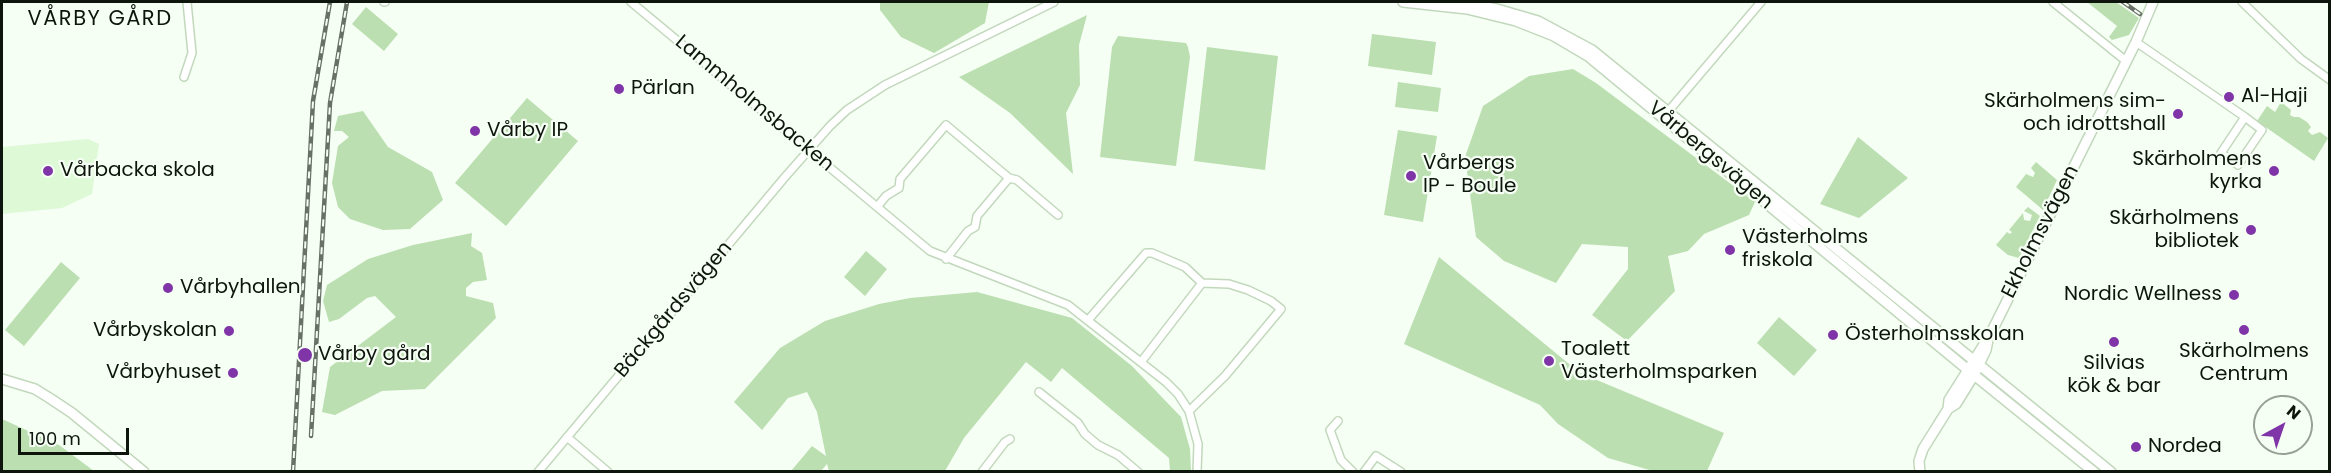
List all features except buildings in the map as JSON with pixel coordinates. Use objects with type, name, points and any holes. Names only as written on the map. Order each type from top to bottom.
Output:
[{"type":"street","points":[[184,77],[192,53],[187,2]]},
{"type":"street","name":"Lammholmsbacken","points":[[631,2],[930,250],[946,259],[1068,305],[1089,319],[1167,382],[1189,411],[1198,444],[1197,471]]},
{"type":"street","name":"Bäckgårdsvägen","points":[[538,471],[830,126],[867,95],[1054,2]]},
{"type":"street","name":"Vårbergsvägen","points":[[1402,2],[1495,15],[1554,36],[1588,56],[1666,114]]},
{"type":"street","name":"Vårbergsvägen","points":[[1455,2],[1519,15],[1558,30],[1592,50],[1973,368],[2019,412],[2094,471]]},
{"type":"street","points":[[1666,114],[1761,2]]},
{"type":"street","points":[[2054,2],[2127,61]]},
{"type":"street","name":"Ekholmsvägen","points":[[1920,471],[1919,461],[1923,449],[1948,408],[1949,400],[1986,350],[1988,339],[2127,61],[2153,2]]},
{"type":"street","points":[[2242,2],[2301,59],[2330,80]]},
{"type":"street","points":[[2136,42],[2245,117],[2262,130],[2238,165],[2221,153],[2245,117]]},
{"type":"street","points":[[877,207],[886,196],[899,188],[900,179],[946,125],[1009,178],[1017,180],[1059,214]]},
{"type":"street","points":[[946,259],[968,231],[975,227],[977,216],[1009,178]]},
{"type":"street","points":[[1089,319],[1146,253],[1152,253],[1185,267],[1203,283],[1229,284],[1248,290],[1271,300],[1281,309],[1224,376],[1189,411]]},
{"type":"street","points":[[1142,362],[1203,283]]},
{"type":"street","name":"Vårbergsvägen","points":[[1973,368],[2025,403],[2111,471]]},
{"type":"street","points":[[2,380],[35,389],[51,399],[144,471]]},
{"type":"street","points":[[1040,392],[1078,423],[1085,434],[1098,445],[1118,455],[1138,471]]},
{"type":"street","points":[[1338,421],[1330,430],[1341,460],[1353,471]]},
{"type":"street","points":[[567,437],[608,471]]},
{"type":"street","points":[[982,471],[1005,442],[1010,440]]},
{"type":"street","points":[[1364,471],[1376,456],[1401,471]]},
{"type":"shaded area","points":[[880,2],[989,2],[985,23],[934,53],[901,37],[880,10]]},
{"type":"shaded area","points":[[2087,2],[2116,2],[2139,18],[2129,35],[2112,40],[2109,37],[2117,26]]},
{"type":"shaded area","points":[[366,7],[398,34],[384,51],[352,24]]},
{"type":"shaded area","points":[[1087,15],[1079,45],[1080,85],[1066,113],[1073,174],[1010,113],[959,77]]},
{"type":"shaded area","points":[[1372,34],[1436,42],[1432,75],[1368,66]]},
{"type":"shaded area","points":[[1118,36],[1186,43],[1188,47],[1190,57],[1176,166],[1100,157],[1112,47]]},
{"type":"shaded area","points":[[1207,47],[1278,56],[1265,170],[1194,161]]},
{"type":"shaded area","points":[[1573,69],[1596,83],[1755,202],[1749,215],[1704,234],[1688,251],[1668,256],[1675,291],[1627,341],[1592,315],[1628,269],[1628,247],[1582,244],[1556,283],[1504,261],[1476,237],[1465,157],[1483,106],[1529,76]]},
{"type":"shaded area","points":[[1398,82],[1441,88],[1438,112],[1395,107]]},
{"type":"shaded area","points":[[527,98],[578,141],[506,226],[455,183]]},
{"type":"shaded area","points":[[2281,102],[2291,110],[2290,115],[2307,122],[2311,127],[2308,131],[2312,135],[2320,132],[2328,138],[2314,161],[2257,121],[2267,106],[2275,112]]},
{"type":"shaded area","points":[[363,111],[388,147],[432,172],[443,200],[410,229],[383,230],[350,219],[338,207],[332,183],[338,146],[349,137],[342,131],[334,131],[338,116]]},
{"type":"shaded area","name":"Vårbergs IP - Boule","points":[[1398,130],[1437,136],[1423,222],[1384,215]]},
{"type":"shaded area","points":[[1858,137],[1908,178],[1859,218],[1820,204]]},
{"type":"shaded area","name":"Vårbacka skola","points":[[88,139],[99,144],[92,194],[62,208],[2,214],[2,147]]},
{"type":"shaded area","points":[[2036,162],[2057,180],[2043,210],[2016,187],[2026,174],[2033,177],[2035,173],[2031,168]]},
{"type":"shaded area","points":[[2028,207],[2040,216],[2019,258],[2008,255],[1996,245],[2007,232],[2010,234],[2012,232],[2009,230],[2023,213],[2024,220],[2030,221],[2032,215],[2024,211]]},
{"type":"shaded area","points":[[472,233],[471,246],[482,253],[487,280],[473,282],[466,288],[466,296],[493,303],[496,318],[425,389],[382,391],[335,415],[322,412],[330,367],[396,317],[375,296],[367,298],[339,319],[329,322],[323,301],[327,285],[368,259],[413,245]]},
{"type":"shaded area","points":[[866,251],[887,269],[865,296],[844,277]]},
{"type":"shaded area","points":[[1439,257],[1580,373],[1724,433],[1707,471],[1653,471],[1608,458],[1558,424],[1540,405],[1404,344]]},
{"type":"shaded area","points":[[61,262],[80,278],[24,346],[5,330]]},
{"type":"shaded area","points":[[977,292],[1072,318],[1132,366],[1181,417],[1190,449],[1191,471],[1170,471],[1169,458],[1062,368],[1051,382],[1026,362],[964,438],[945,471],[829,471],[827,464],[821,471],[791,471],[812,446],[826,456],[817,412],[807,392],[788,398],[762,430],[734,402],[780,348],[825,321],[879,304],[910,298]]},
{"type":"shaded area","points":[[1779,317],[1817,350],[1794,376],[1757,343]]},
{"type":"shaded area","points":[[2,419],[59,445],[94,471],[2,471]]},
{"type":"railway","points":[[293,472],[313,101],[330,2]]},
{"type":"railway","points":[[311,436],[330,103],[347,2]]},
{"type":"railway","points":[[2123,2],[2140,14]]},
{"type":"place","name":"Pärlan","points":[[619,89]]},
{"type":"place","name":"Al-Haji","points":[[2229,97]]},
{"type":"place","name":"Skärholmens sim- och idrottshall","points":[[2178,114]]},
{"type":"place","name":"Vårby IP","points":[[475,131]]},
{"type":"place","name":"Vårbacka skola","points":[[48,171]]},
{"type":"place","name":"Skärholmens kyrka","points":[[2274,171]]},
{"type":"place","name":"Vårbergs IP - Boule","points":[[1411,176]]},
{"type":"place","name":"Skärholmens bibliotek","points":[[2251,230]]},
{"type":"place","name":"Västerholms friskola","points":[[1730,250]]},
{"type":"place","name":"Vårbyhallen","points":[[168,288]]},
{"type":"place","name":"Nordic Wellness","points":[[2234,295]]},
{"type":"place","name":"Skärholmens Centrum","points":[[2244,330]]},
{"type":"place","name":"Vårbyskolan","points":[[229,331]]},
{"type":"place","name":"Österholmsskolan","points":[[1833,335]]},
{"type":"place","name":"Silvias kök & bar","points":[[2114,342]]},
{"type":"place","name":"Vårby gård","points":[[305,355]]},
{"type":"place","name":"Toalett Västerholmsparken","points":[[1549,361]]},
{"type":"place","name":"Vårbyhuset","points":[[233,373]]},
{"type":"place","name":"Nordea","points":[[2136,447]]},
{"type":"district","name":"VÅRBY GÅRD","points":[[100,20]]}]
